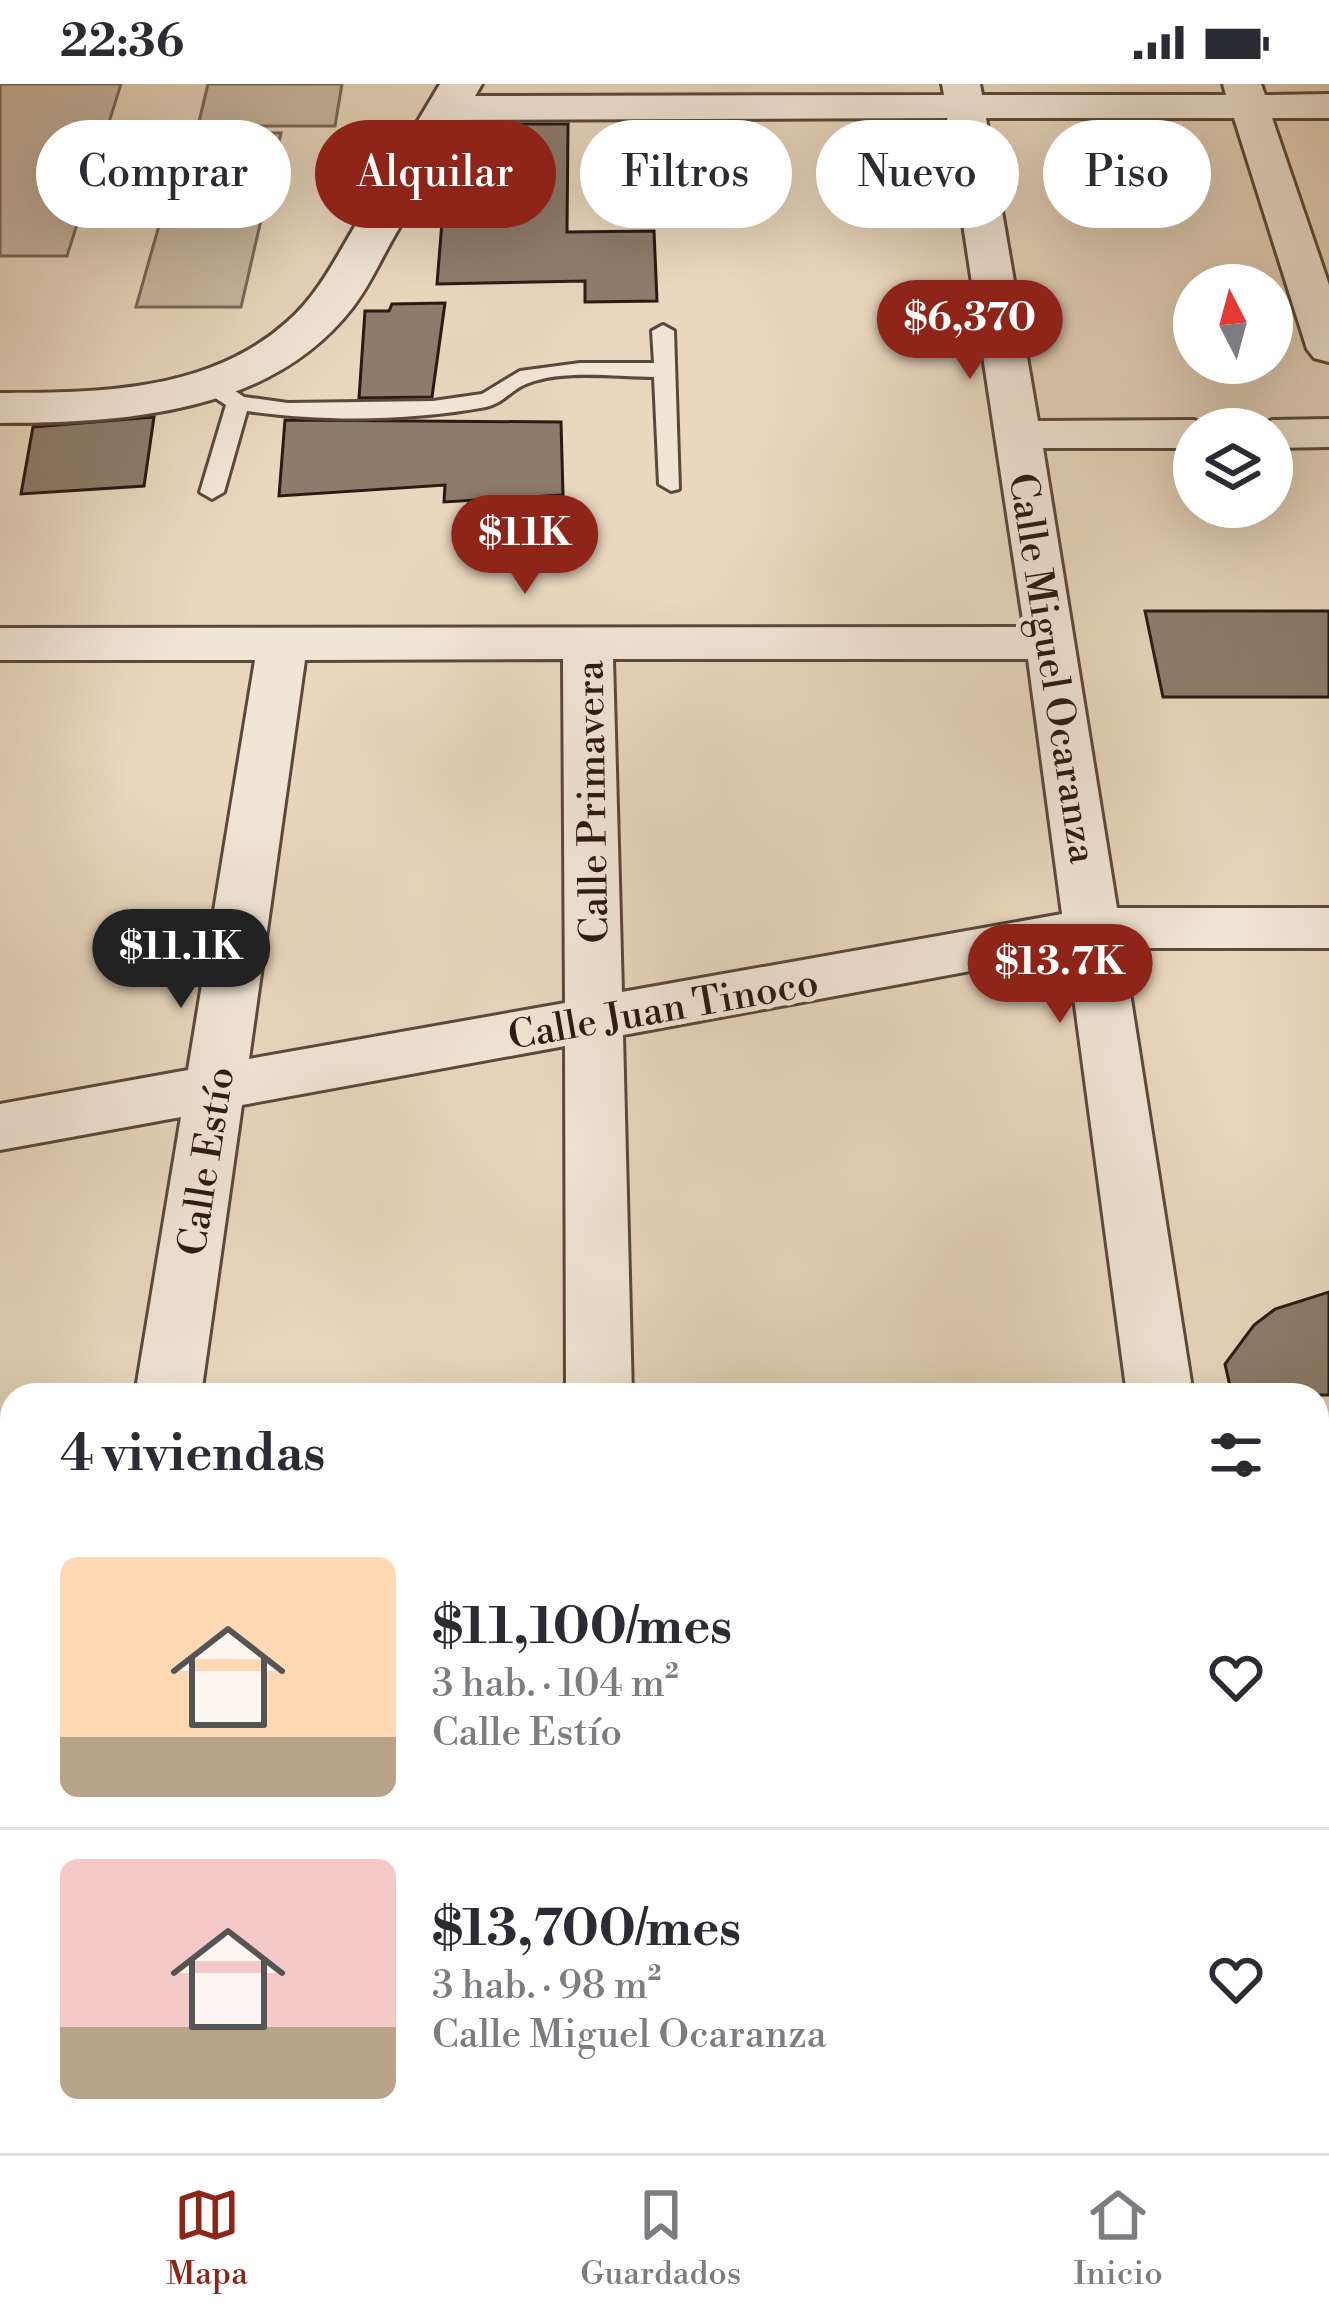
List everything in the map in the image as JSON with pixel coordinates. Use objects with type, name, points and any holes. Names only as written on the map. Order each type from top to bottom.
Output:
[{"type":"street","points":[[0,408],[224,394],[310,331],[334,299],[455,96],[1247,96],[1329,106]]},
{"type":"street","points":[[1247,96],[1329,349]]},
{"type":"street","name":"Calle Miguel Ocaranza","points":[[964,97],[1051,643],[1158,1383]]},
{"type":"street","points":[[1018,435],[1173,434]]},
{"type":"street","points":[[1293,434],[1329,434]]},
{"type":"street","name":"Calle Primavera","points":[[587,640],[599,1383]]},
{"type":"street","name":"Calle Estío","points":[[170,1383],[283,642]]},
{"type":"street","points":[[0,644],[1051,643]]},
{"type":"street","name":"Calle Juan Tinoco","points":[[0,1126],[1093,928],[1329,928]]},
{"type":"lane","points":[[663,332],[671,484]]},
{"type":"lane","points":[[212,492],[224,394],[288,410],[434,408],[488,400],[520,378],[580,370],[667,370]]},
{"type":"shaded area","points":[[0,84],[121,84],[110,120],[36,120],[36,228],[76,228],[67,256],[0,256]]},
{"type":"shaded area","points":[[208,84],[342,84],[336,120],[315,120],[315,126],[291,126],[291,120],[199,120]]},
{"type":"shaded area","points":[[158,228],[259,228],[241,307],[136,307]]},
{"type":"building","points":[[556,124],[568,124],[567,232],[654,231],[657,301],[585,302],[585,281],[437,284],[442,228],[556,228]]},
{"type":"building","points":[[445,303],[432,397],[359,398],[365,311],[389,311],[392,304]]},
{"type":"building","points":[[154,417],[144,486],[21,494],[33,427]]},
{"type":"building","points":[[285,420],[561,422],[563,495],[444,502],[445,485],[279,496]]},
{"type":"building","points":[[1145,611],[1329,611],[1329,697],[1163,697]]},
{"type":"building","points":[[1329,1292],[1329,1383],[1229,1383],[1225,1364],[1254,1325],[1275,1309]]}]
